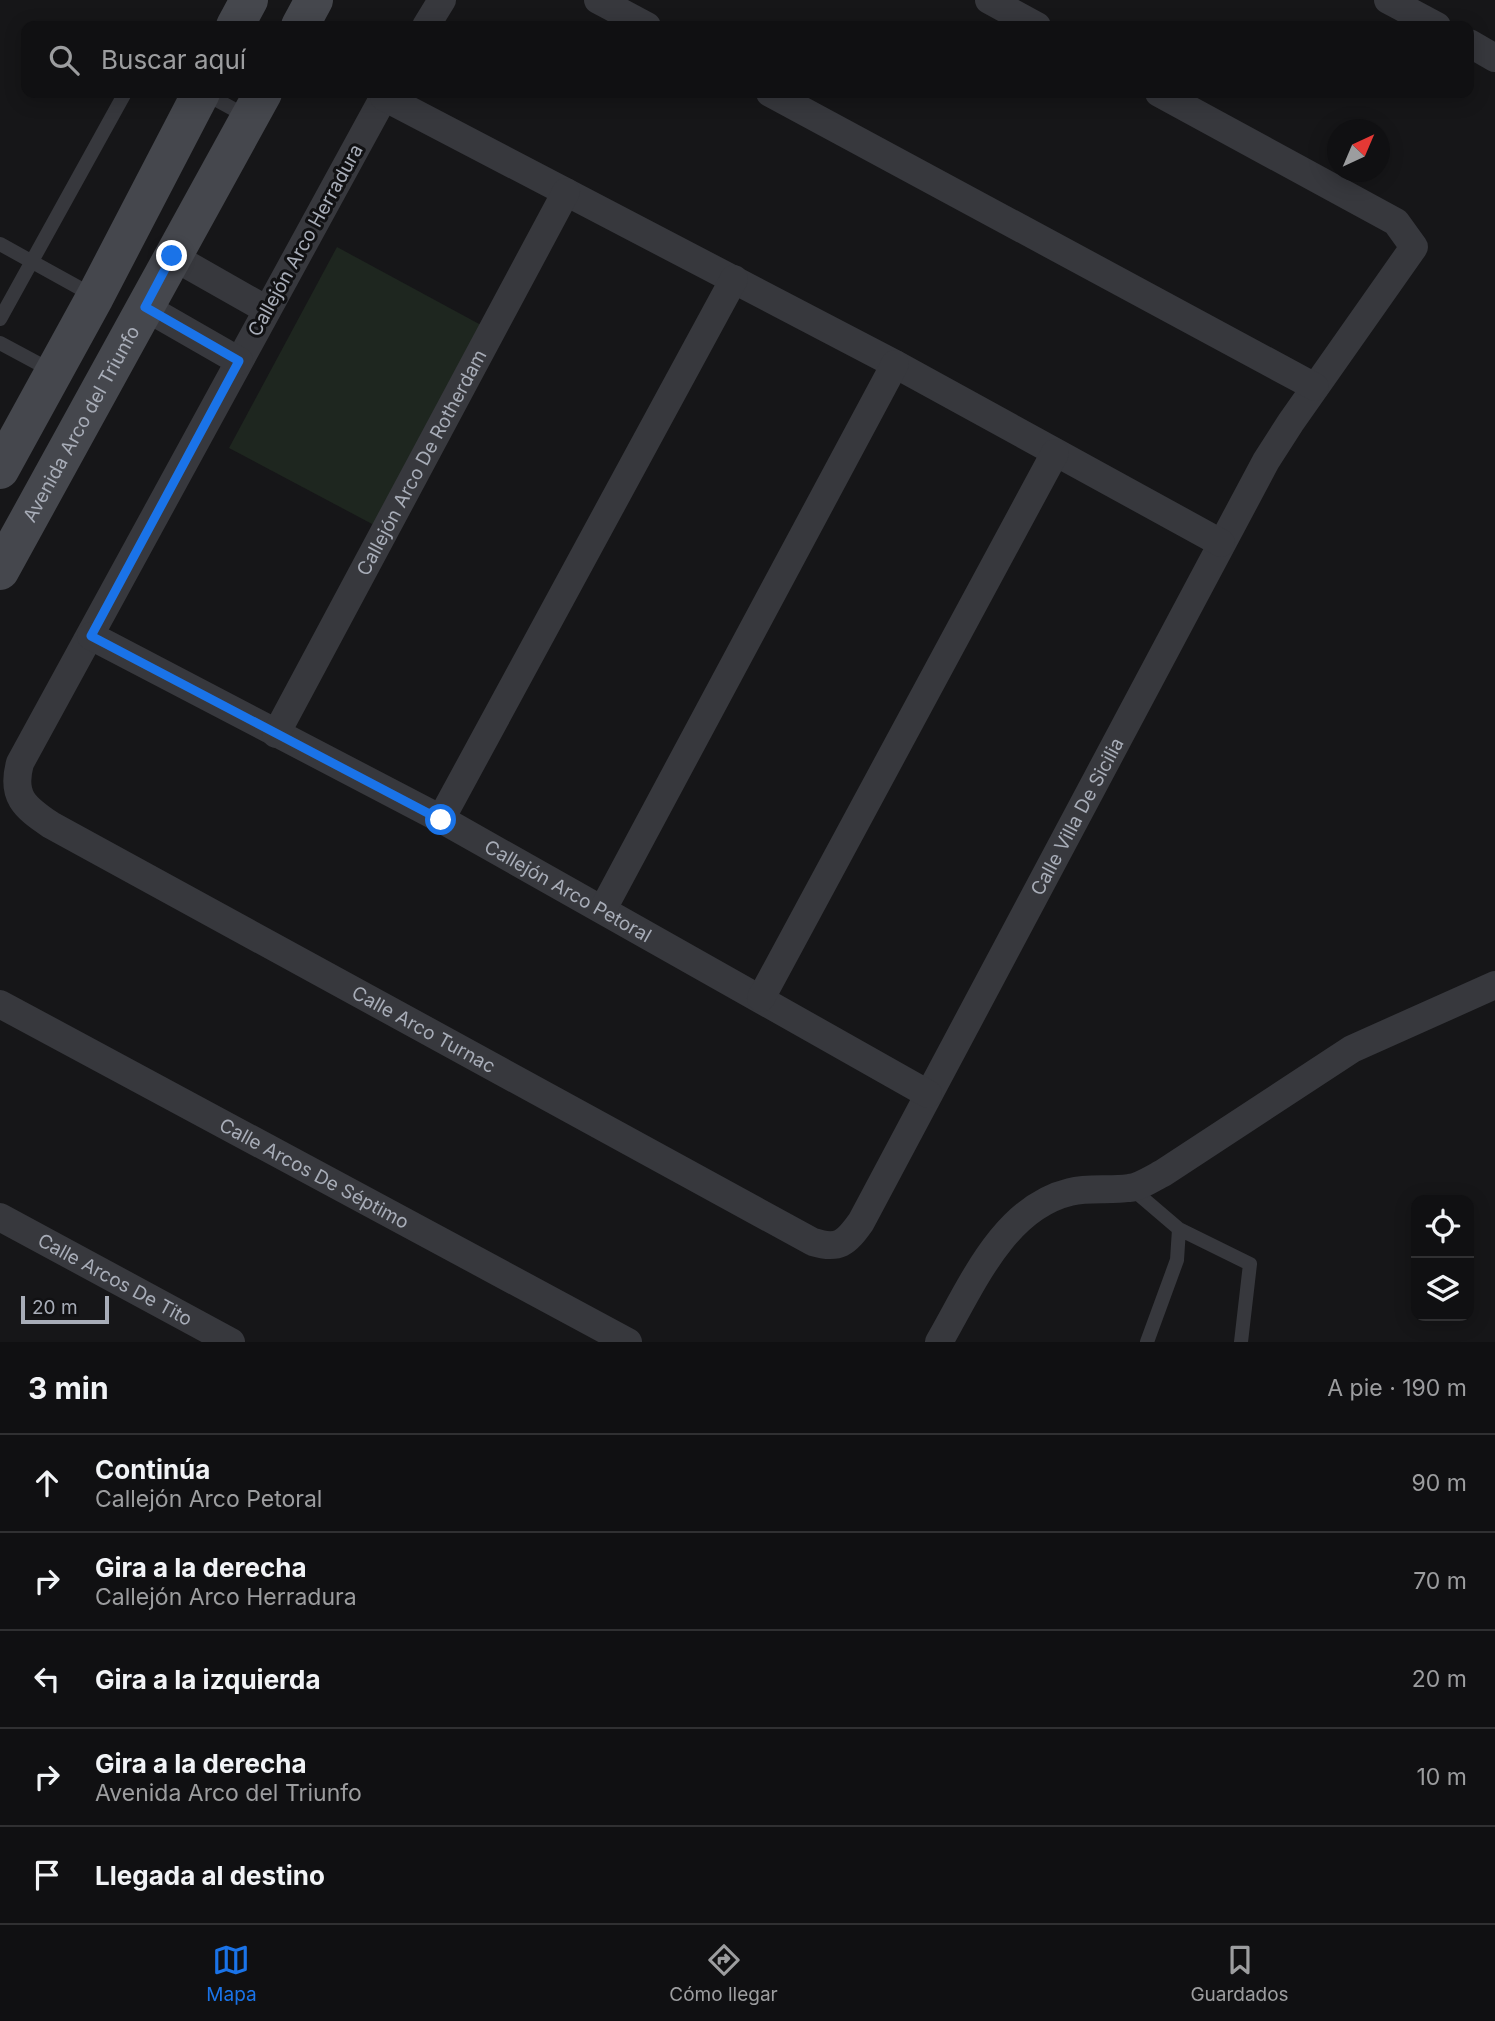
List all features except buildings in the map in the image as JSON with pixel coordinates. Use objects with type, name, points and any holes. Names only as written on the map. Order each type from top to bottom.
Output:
[{"type":"street","points":[[238,21],[249,0]]},
{"type":"street","points":[[303,21],[314,0]]},
{"type":"street","points":[[429,21],[442,0]]},
{"type":"street","points":[[598,0],[638,21]]},
{"type":"street","points":[[989,0],[1028,21]]},
{"type":"street","points":[[1388,0],[1428,21]]},
{"type":"street","points":[[1474,46],[1495,58]]},
{"type":"street","points":[[0,470],[200,98]]},
{"type":"street","name":"Callejón Arco Herradura","points":[[19,796],[16,779],[20,763],[383,98]]},
{"type":"street","points":[[391,98],[895,364],[1221,543]]},
{"type":"street","points":[[780,98],[1315,387]]},
{"type":"street","name":"Calle Villa De Sicilia","points":[[839,1245],[850,1238],[861,1222],[1266,461],[1414,247],[1396,222],[1168,98]]},
{"type":"street","name":"Avenida Arco del Triunfo","points":[[0,571],[256,105]]},
{"type":"street","name":"Callejón Arco De Rotherdam","points":[[276,734],[566,192]]},
{"type":"street","points":[[172,256],[267,310]]},
{"type":"street","points":[[441,820],[734,279]]},
{"type":"street","points":[[145,307],[239,361]]},
{"type":"street","points":[[603,909],[895,364]]},
{"type":"street","points":[[761,998],[1055,453]]},
{"type":"street","name":"Callejón Arco Petoral","points":[[91,636],[441,820],[928,1094]]},
{"type":"street","name":"Calle Arco Turnac","points":[[19,796],[32,813],[51,825],[680,1170],[813,1242],[828,1247],[839,1245]]},
{"type":"street","points":[[939,1342],[994,1248],[1025,1214],[1052,1197],[1072,1191],[1131,1188],[1163,1173],[1352,1049],[1495,985]]},
{"type":"street","name":"Calle Arcos De Séptimo","points":[[0,1004],[628,1342]]},
{"type":"street","name":"Calle Arcos De Tito","points":[[0,1217],[231,1342]]},
{"type":"lane","points":[[0,319],[122,98]]},
{"type":"lane","points":[[225,98],[256,105]]},
{"type":"lane","points":[[0,244],[95,297]]},
{"type":"lane","points":[[0,343],[54,372]]},
{"type":"lane","points":[[1131,1188],[1179,1229],[1250,1264],[1241,1342]]},
{"type":"lane","points":[[1147,1342],[1178,1260],[1179,1229]]},
{"type":"shaded area","points":[[337,247],[481,325],[374,525],[229,448]]},
{"type":"route","points":[[172,256],[145,307],[239,361],[91,636],[441,820]]}]
